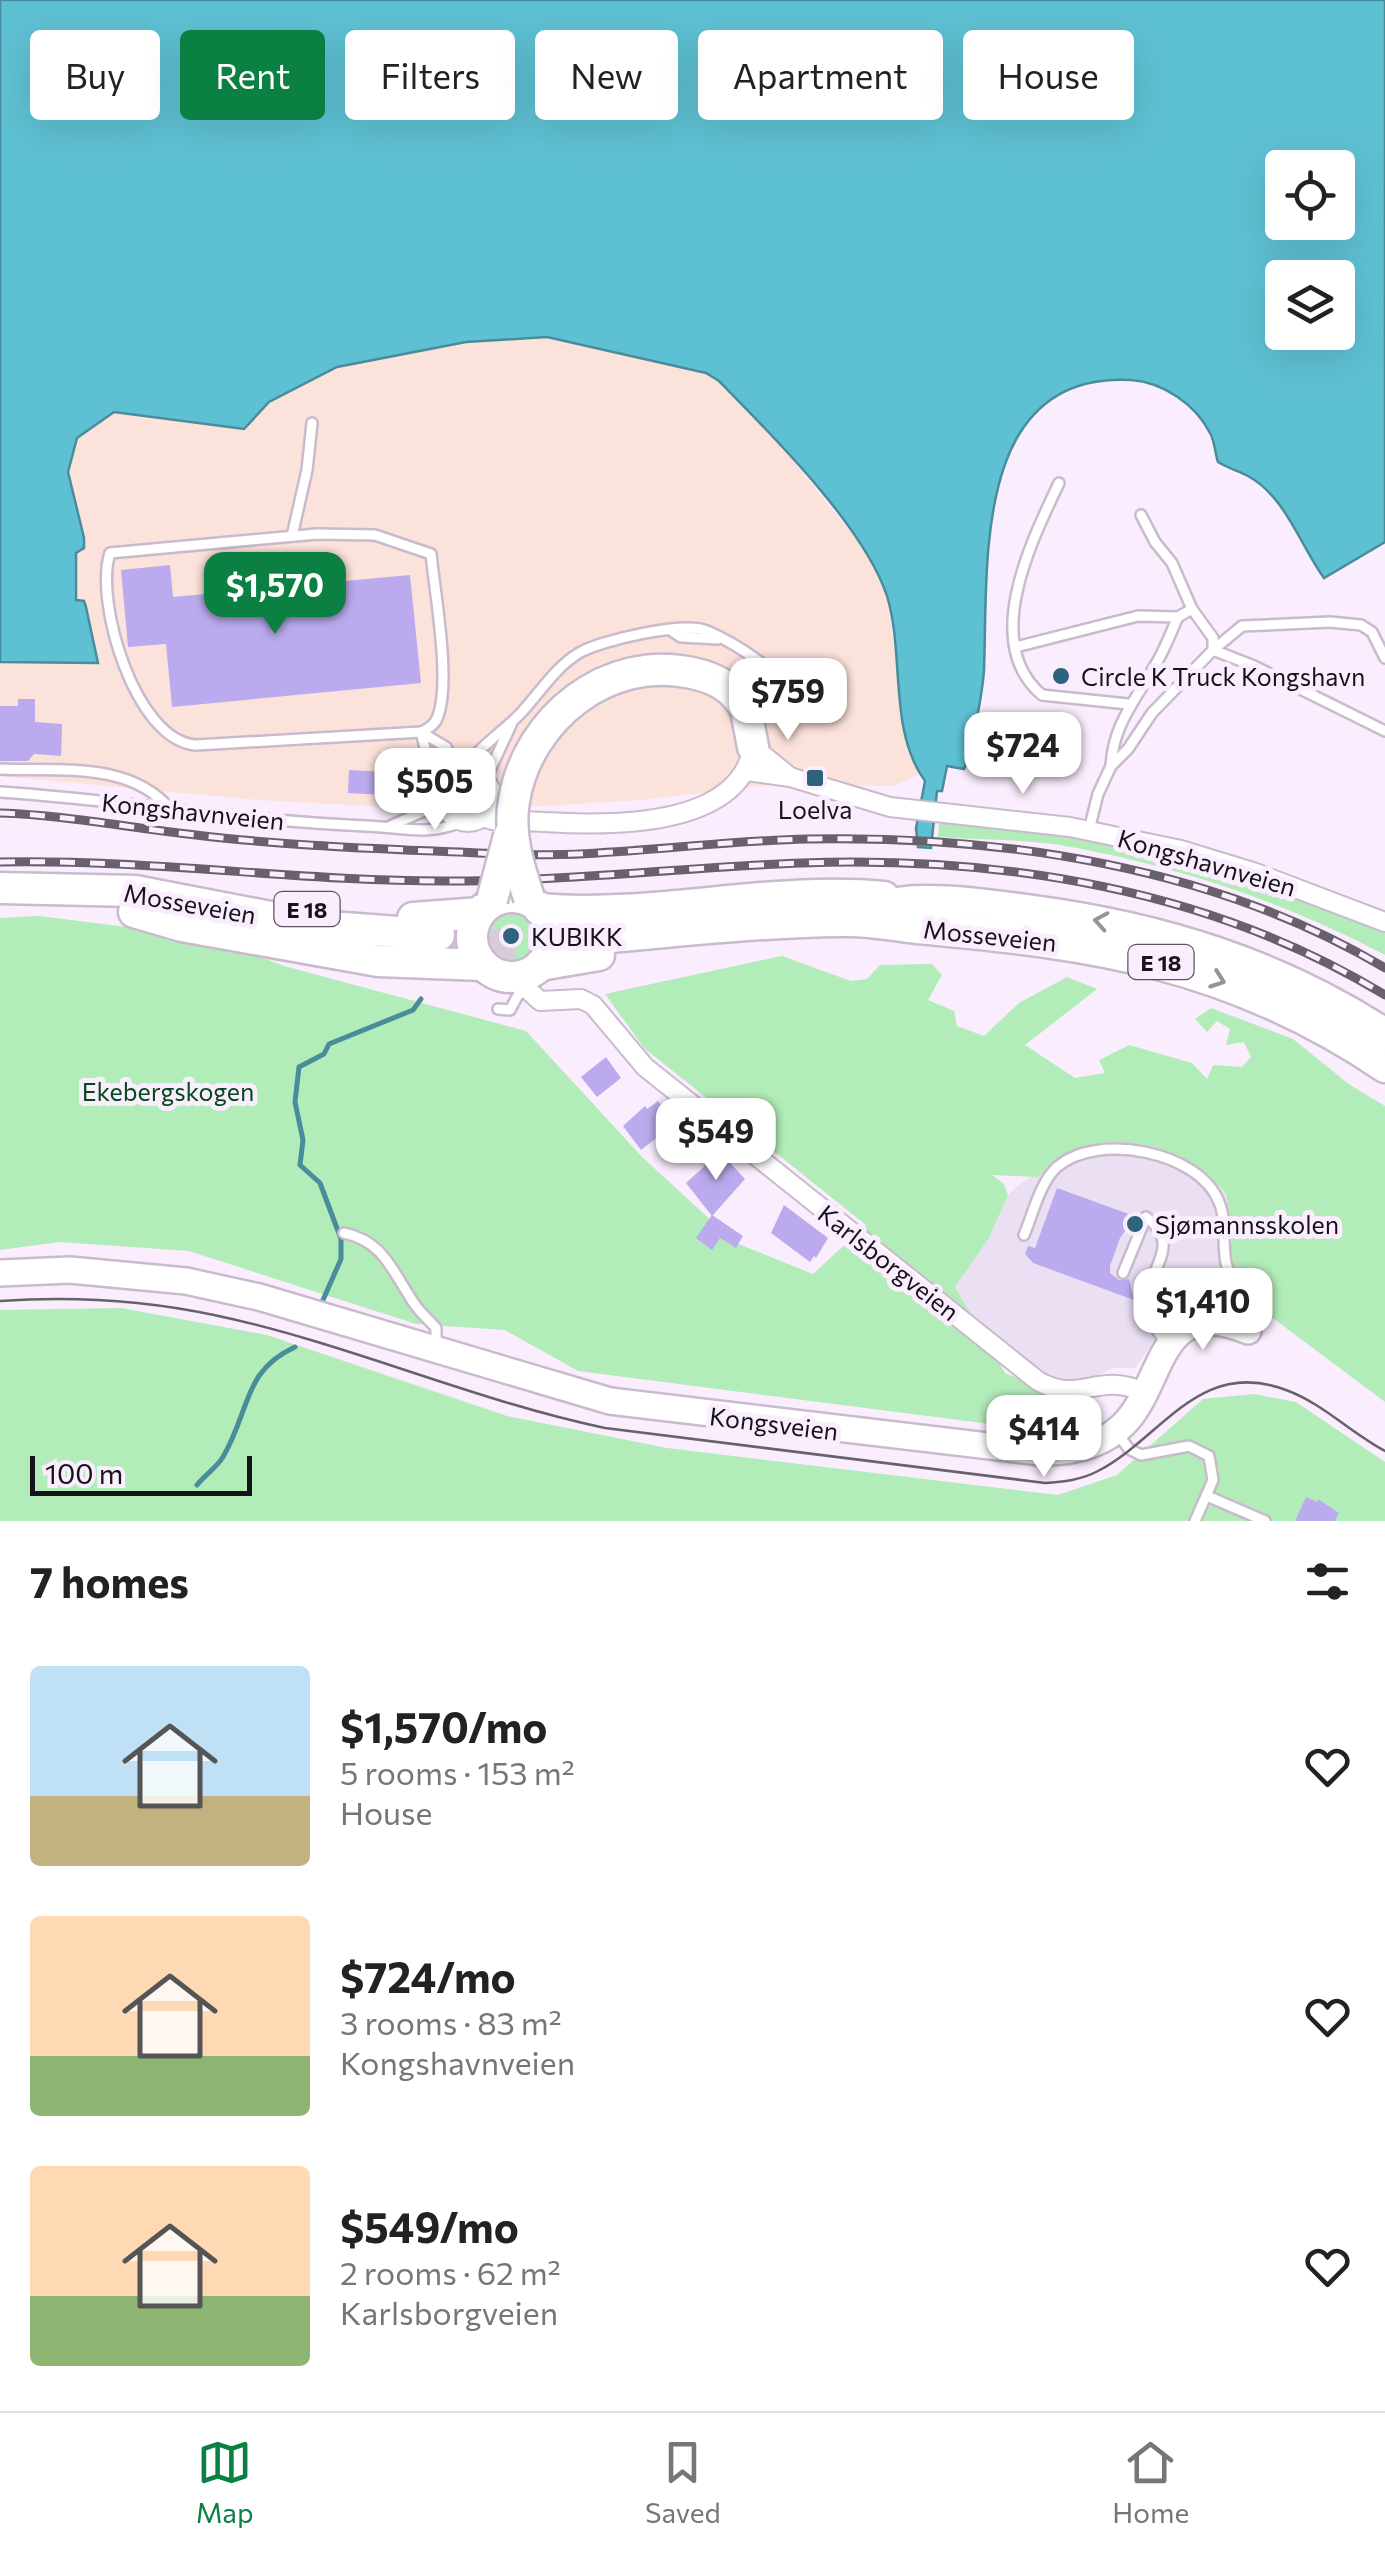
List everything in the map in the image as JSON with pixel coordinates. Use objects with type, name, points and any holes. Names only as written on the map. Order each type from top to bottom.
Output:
[{"type":"highway","points":[[530,976],[551,936],[533,903],[526,825],[516,789],[531,750],[557,715],[593,688],[640,672],[684,671],[720,682],[732,690],[746,710],[750,759]]},
{"type":"highway","points":[[483,965],[472,940],[526,825]]},
{"type":"highway","name":"Mosseveien","points":[[0,888],[134,901],[182,913],[365,944],[439,941]]},
{"type":"highway","name":"E 18","points":[[134,901],[194,892],[397,918],[447,918],[511,898],[604,910],[828,894],[916,914]]},
{"type":"highway","name":"E 18","points":[[134,901],[182,926],[378,961],[483,965],[505,977],[530,976],[585,956],[916,914]]},
{"type":"highway","name":"Mosseveien","points":[[0,906],[134,901]]},
{"type":"highway","name":"Mosseveien","points":[[568,935],[850,910],[1062,915],[1198,944],[1288,980],[1385,1034]]},
{"type":"highway","name":"Mosseveien","points":[[916,914],[1114,951],[1190,971],[1302,1016],[1385,1067]]},
{"type":"main road","name":"Kongsveien","points":[[0,1272],[84,1271],[186,1281],[259,1297],[623,1403],[1039,1452],[1079,1450],[1116,1431]]},
{"type":"main road","points":[[1116,1431],[1133,1413],[1168,1344],[1180,1334],[1207,1324],[1227,1324],[1248,1331]]},
{"type":"street","name":"Kongshavnveien","points":[[750,759],[837,794],[902,808],[1089,830],[1216,860],[1385,922]]},
{"type":"street","points":[[526,825],[488,790],[462,775],[445,795],[451,814],[462,821],[482,817],[503,824],[526,825],[598,823],[685,812],[720,798],[750,759]]},
{"type":"street","points":[[482,817],[488,790]]},
{"type":"street","name":"Karlsborgveien","points":[[530,976],[547,1003],[593,1005],[645,1067],[773,1172],[899,1266],[1024,1372],[1061,1392],[1114,1382],[1144,1392]]},
{"type":"lane","points":[[292,536],[307,470],[312,423]]},
{"type":"lane","points":[[1059,483],[1035,534],[1019,589],[1013,621],[1023,670],[1042,695],[1128,704]]},
{"type":"lane","points":[[1141,516],[1172,562],[1192,609],[1212,638],[1214,650]]},
{"type":"lane","points":[[374,535],[430,554],[442,678],[440,712],[432,726],[421,732],[186,744],[164,729],[140,699],[117,647],[110,553],[292,536],[374,535]]},
{"type":"lane","points":[[1111,766],[1112,743],[1128,704],[1154,668],[1178,618],[1192,609]]},
{"type":"lane","points":[[1016,647],[1138,616],[1178,618]]},
{"type":"lane","points":[[1089,830],[1098,794],[1111,766],[1128,749],[1152,712],[1242,626],[1357,625],[1372,632],[1385,658]]},
{"type":"lane","points":[[462,775],[470,758],[512,723],[550,678],[580,653],[630,636],[672,632],[682,627],[704,629],[758,660],[796,692]]},
{"type":"lane","points":[[1214,650],[1385,731]]},
{"type":"lane","points":[[488,790],[512,723]]},
{"type":"lane","points":[[421,732],[446,747],[462,775]]},
{"type":"lane","points":[[421,732],[428,760],[445,795]]},
{"type":"lane","points":[[0,769],[106,772],[157,793],[172,811]]},
{"type":"lane","name":"Kongshavnveien","points":[[0,792],[172,811],[434,832],[462,821]]},
{"type":"lane","name":"Kongshavnveien","points":[[387,826],[445,795]]},
{"type":"lane","points":[[498,1009],[510,1010],[530,976]]},
{"type":"lane","points":[[1024,1235],[1052,1171],[1067,1159],[1100,1147],[1138,1150],[1168,1161],[1195,1176],[1220,1203],[1226,1262],[1247,1315],[1248,1331]]},
{"type":"lane","points":[[1122,1273],[1146,1217],[1158,1228],[1163,1244],[1160,1263],[1146,1290],[1145,1305],[1150,1320],[1168,1344]]},
{"type":"lane","points":[[344,1234],[366,1240],[386,1257],[411,1300],[436,1328],[435,1350]]},
{"type":"lane","points":[[1116,1431],[1129,1449],[1140,1456],[1182,1446],[1201,1449],[1214,1467],[1196,1521]]},
{"type":"lane","points":[[1207,1496],[1265,1521]]},
{"type":"shaded area","points":[[547,337],[706,373],[719,381],[781,446],[867,552],[887,598],[910,754],[921,774],[892,786],[779,784],[640,800],[459,811],[260,800],[0,776],[0,662],[97,663],[86,606],[76,601],[76,552],[82,552],[84,538],[68,472],[77,438],[114,411],[244,429],[269,402],[336,367],[466,342]]},
{"type":"shaded area","points":[[1121,1139],[1188,1163],[1226,1193],[1233,1235],[1217,1309],[1169,1320],[1135,1368],[1114,1368],[1076,1384],[1045,1378],[975,1322],[955,1287],[989,1238],[1008,1195],[1020,1184],[1084,1144]]},
{"type":"green space","points":[[948,821],[1118,846],[1224,872],[1385,932],[1385,955],[1307,918],[1186,874],[1045,843],[938,837],[939,823]]},
{"type":"green space","points":[[513,911],[531,919],[539,937],[531,955],[513,963],[495,955],[487,937],[495,919]]},
{"type":"green space","name":"Ekebergskogen","points":[[39,916],[207,937],[284,966],[526,1031],[642,1157],[736,1243],[813,1274],[866,1225],[644,1048],[605,994],[782,956],[851,981],[867,979],[880,965],[932,964],[942,975],[928,1000],[954,1011],[957,1026],[984,1036],[1019,1003],[1067,977],[1097,989],[1025,1045],[1075,1078],[1105,1073],[1099,1060],[1129,1045],[1192,1063],[1207,1079],[1213,1065],[1242,1067],[1251,1057],[1244,1042],[1226,1045],[1230,1029],[1217,1021],[1207,1032],[1195,1019],[1211,1008],[1293,1039],[1350,1085],[1385,1106],[1385,1402],[1262,1310],[1217,1309],[1233,1235],[1226,1193],[1182,1160],[1134,1143],[1109,1142],[1085,1147],[1038,1177],[992,1175],[1004,1184],[1008,1195],[989,1238],[955,1287],[1005,1373],[1096,1411],[1071,1428],[1006,1426],[578,1371],[505,1330],[416,1324],[189,1251],[60,1242],[0,1250],[0,918]]},
{"type":"green space","points":[[121,1308],[267,1335],[507,1416],[667,1448],[1058,1495],[1117,1475],[1203,1399],[1254,1394],[1296,1402],[1385,1462],[1385,1521],[0,1521],[0,1310]]},
{"type":"water","points":[[0,0],[1385,0],[1385,542],[1324,578],[1273,496],[1248,476],[1218,462],[1212,436],[1196,413],[1155,385],[1131,380],[1079,386],[1042,407],[1016,440],[999,482],[990,530],[980,704],[964,769],[947,766],[942,791],[937,791],[931,848],[918,847],[916,828],[925,781],[913,761],[901,716],[887,596],[858,540],[837,511],[764,427],[719,381],[706,373],[547,337],[466,342],[337,367],[269,402],[244,429],[114,412],[77,438],[68,472],[84,538],[84,548],[76,553],[76,600],[84,601],[98,663],[0,662]]},
{"type":"building","points":[[170,565],[173,597],[410,575],[421,683],[172,707],[166,644],[128,647],[121,570]]},
{"type":"building","points":[[18,699],[35,699],[35,722],[62,724],[61,756],[34,754],[28,761],[0,761],[0,706],[18,706]]},
{"type":"building","points":[[349,770],[406,773],[405,796],[348,793]]},
{"type":"building","points":[[606,1057],[621,1078],[597,1097],[581,1077]]},
{"type":"building","points":[[658,1101],[675,1124],[641,1150],[623,1126],[645,1106],[647,1109]]},
{"type":"building","points":[[720,1152],[745,1179],[712,1216],[686,1183]]},
{"type":"building","points":[[1057,1188],[1137,1217],[1131,1233],[1125,1231],[1120,1238],[1110,1266],[1110,1273],[1119,1280],[1129,1279],[1134,1300],[1033,1263],[1025,1254],[1028,1246],[1035,1248]]},
{"type":"building","points":[[784,1205],[828,1238],[810,1262],[771,1233]]},
{"type":"building","points":[[712,1215],[743,1236],[736,1248],[720,1238],[712,1250],[696,1238]]},
{"type":"building","points":[[1306,1497],[1317,1502],[1318,1499],[1339,1513],[1335,1521],[1295,1521]]},
{"type":"waterway","points":[[323,1300],[341,1259],[341,1239],[320,1183],[300,1165],[303,1140],[295,1102],[299,1067],[324,1054],[329,1044],[413,1010],[421,999]]},
{"type":"waterway","points":[[197,1485],[223,1457],[257,1379],[266,1367],[295,1347]]},
{"type":"tunnel","points":[[440,947],[569,941]]},
{"type":"tram line","points":[[0,1301],[107,1300],[187,1310],[264,1327],[605,1428],[1045,1483],[1072,1480],[1098,1471],[1183,1406],[1205,1392],[1229,1384],[1256,1383],[1286,1390],[1385,1451]]},
{"type":"railway","points":[[0,813],[271,842],[498,854],[575,854],[808,839],[957,843],[1032,851],[1180,882],[1251,905],[1320,933],[1385,968]]},
{"type":"railway","points":[[0,862],[454,881],[802,863],[953,866],[1104,887],[1177,905],[1249,929],[1318,959],[1385,995]]},
{"type":"place","name":"Circle K Truck Kongshavn","points":[[1061,676]]},
{"type":"place","name":"Loelva","points":[[815,778]]},
{"type":"place","name":"KUBIKK","points":[[511,936]]},
{"type":"place","name":"Sjømannsskolen","points":[[1135,1224]]}]
